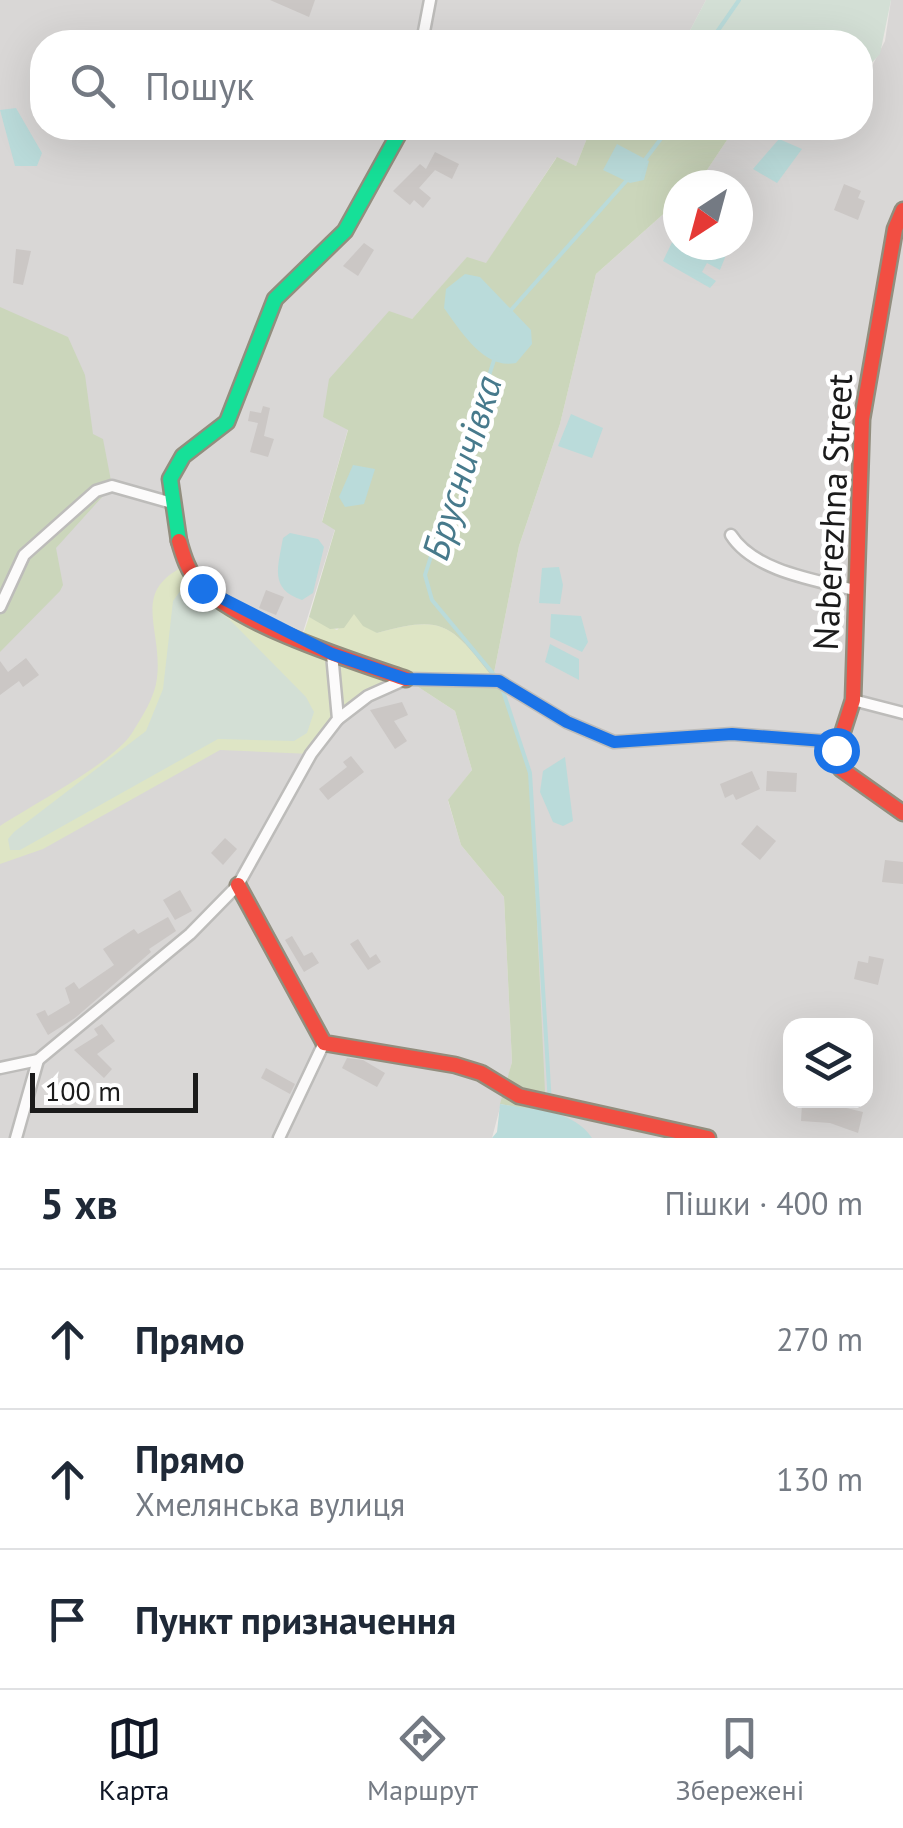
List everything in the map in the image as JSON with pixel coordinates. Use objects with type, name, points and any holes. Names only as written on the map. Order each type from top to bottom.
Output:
[{"type":"street","points":[[424,30],[430,0]]},
{"type":"street","points":[[395,140],[345,231],[276,299],[227,422],[172,470],[172,502],[187,565],[202,588],[332,654],[406,679],[499,681],[567,722],[614,742],[732,734],[837,742],[835,756],[841,769],[903,813]]},
{"type":"street","name":"Naberezhna Street","points":[[837,742],[853,700],[862,419],[895,229],[903,210]]},
{"type":"street","points":[[0,607],[24,556],[96,492],[112,486],[172,502]]},
{"type":"street","points":[[731,535],[742,551],[802,577],[855,590]]},
{"type":"street","points":[[332,654],[338,719]]},
{"type":"street","points":[[0,1068],[38,1060],[190,934],[238,885],[311,754],[338,719],[368,696],[406,679]]},
{"type":"street","points":[[853,700],[903,713]]},
{"type":"street","points":[[238,885],[324,1044]]},
{"type":"street","points":[[279,1138],[324,1044]]},
{"type":"street","points":[[324,1044],[455,1064],[481,1073],[520,1096],[708,1138]]},
{"type":"street","points":[[16,1138],[38,1060]]},
{"type":"shaded area","points":[[0,0],[706,0],[690,30],[30,30],[30,140],[586,140],[576,166],[556,158],[486,264],[467,258],[412,319],[348,429],[322,521],[335,529],[294,661],[406,679],[455,711],[472,770],[448,801],[461,845],[504,897],[512,1062],[492,1138],[0,1138]]},
{"type":"shaded area","points":[[706,0],[891,0],[880,54],[873,61],[873,30],[690,30]]},
{"type":"shaded area","points":[[891,0],[903,0],[903,1138],[540,1138],[546,1112],[493,678],[519,546],[560,424],[596,274],[663,214],[663,260],[753,260],[753,170],[707,170],[727,140],[873,140],[873,64],[885,41]]},
{"type":"shaded area","points":[[190,589],[230,620],[306,697],[314,712],[307,733],[294,741],[218,739],[20,850],[10,850],[8,839],[14,832],[146,731],[163,689],[173,601],[181,590]]},
{"type":"green space","points":[[586,140],[727,140],[707,170],[663,170],[663,214],[596,274],[560,424],[519,546],[493,678],[467,646],[445,628],[418,625],[377,633],[363,626],[354,614],[344,628],[330,629],[309,617],[335,530],[322,522],[348,430],[323,417],[329,379],[389,311],[412,319],[467,257],[486,263],[557,157],[576,166]]},
{"type":"green space","points":[[0,307],[68,337],[85,375],[93,434],[103,439],[112,486],[56,548],[63,585],[60,591],[0,652]]},
{"type":"green space","points":[[187,565],[194,579],[302,638],[309,617],[337,630],[354,613],[377,633],[418,625],[445,628],[467,646],[493,678],[405,679],[346,712],[311,754],[220,750],[43,849],[0,864],[0,826],[91,770],[132,733],[156,685],[154,599],[169,575]]},
{"type":"green space","points":[[406,679],[499,681],[530,773],[546,1113],[500,1104],[512,1062],[504,897],[461,845],[448,800],[472,770],[455,711]]},
{"type":"water","points":[[16,108],[30,132],[30,140],[34,140],[42,153],[37,166],[15,166],[0,110]]},
{"type":"water","points":[[778,140],[802,149],[777,183],[753,169]]},
{"type":"water","points":[[617,144],[649,161],[644,180],[630,183],[603,170]]},
{"type":"water","points":[[724,260],[720,270],[707,263],[702,272],[716,281],[710,288],[663,261]]},
{"type":"water","points":[[465,274],[480,277],[531,330],[532,344],[516,363],[504,364],[483,354],[444,308],[446,289]]},
{"type":"water","points":[[571,414],[603,428],[592,458],[558,446]]},
{"type":"water","points":[[353,465],[375,469],[364,504],[345,507],[339,497]]},
{"type":"water","points":[[290,533],[318,539],[324,547],[313,593],[302,600],[284,590],[278,576],[283,538]]},
{"type":"water","points":[[559,567],[563,585],[560,604],[539,603],[542,568]]},
{"type":"water","points":[[551,614],[581,616],[588,642],[582,652],[550,637]]},
{"type":"water","points":[[550,644],[579,659],[579,680],[545,662]]},
{"type":"water","points":[[565,757],[573,821],[563,826],[553,822],[540,792],[543,771]]},
{"type":"water","points":[[500,1104],[563,1116],[584,1128],[592,1138],[492,1138],[497,1132]]},
{"type":"building","points":[[270,0],[315,0],[309,17]]},
{"type":"building","points":[[435,152],[459,164],[452,179],[435,170],[419,188],[431,198],[423,208],[414,200],[410,205],[393,191],[420,164],[426,169]]},
{"type":"building","points":[[844,184],[861,191],[858,198],[865,201],[858,220],[834,210]]},
{"type":"building","points":[[364,243],[374,250],[358,276],[343,266]]},
{"type":"building","points":[[16,249],[31,251],[23,285],[13,283]]},
{"type":"building","points":[[263,406],[270,408],[264,436],[274,439],[268,457],[250,452],[258,423],[248,421],[250,411],[261,413]]},
{"type":"building","points":[[266,590],[284,597],[276,615],[259,608]]},
{"type":"building","points":[[26,658],[39,675],[23,687],[19,681],[0,695],[0,661],[8,672]]},
{"type":"building","points":[[402,702],[408,715],[394,721],[407,741],[395,749],[370,710]]},
{"type":"building","points":[[351,756],[364,772],[328,800],[319,789],[347,767],[343,762]]},
{"type":"building","points":[[752,771],[760,789],[736,800],[733,794],[725,798],[720,784]]},
{"type":"building","points":[[767,771],[797,773],[796,792],[766,791]]},
{"type":"building","points":[[757,825],[776,841],[760,860],[741,844]]},
{"type":"building","points":[[225,838],[237,849],[223,865],[211,853]]},
{"type":"building","points":[[885,860],[903,862],[903,884],[882,882]]},
{"type":"building","points":[[180,890],[192,911],[175,920],[163,900]]},
{"type":"building","points":[[168,917],[176,931],[149,949],[151,952],[75,1018],[48,1035],[36,1014],[45,1010],[48,1016],[70,1003],[65,988],[74,982],[79,989],[114,965],[103,949],[134,929],[138,934]]},
{"type":"building","points":[[292,936],[304,956],[312,952],[319,963],[304,972],[285,940]]},
{"type":"building","points":[[358,939],[370,958],[376,954],[381,962],[368,970],[350,944]]},
{"type":"building","points":[[869,956],[884,959],[878,985],[854,979],[858,961],[868,963]]},
{"type":"building","points":[[102,1024],[115,1041],[97,1054],[112,1069],[104,1078],[74,1050],[98,1035],[94,1029]]},
{"type":"building","points":[[347,1058],[363,1060],[385,1073],[377,1087],[342,1068]]},
{"type":"building","points":[[266,1068],[295,1084],[290,1094],[261,1078]]},
{"type":"building","points":[[802,1108],[863,1112],[858,1133],[830,1123],[801,1121]]},
{"type":"waterway","name":"Брусничівка","points":[[718,30],[739,0]]},
{"type":"waterway","name":"Брусничівка","points":[[644,161],[660,140]]},
{"type":"waterway","name":"Брусничівка","points":[[511,310],[628,179]]},
{"type":"waterway","name":"Брусничівка","points":[[495,357],[425,575],[432,600],[496,677]]},
{"type":"waterway","name":"Брусничівка","points":[[501,685],[530,773],[550,1104],[546,1115]]},
{"type":"traffic: fast","points":[[179,541],[170,479],[183,456],[227,422],[275,299],[345,231],[395,140]]},
{"type":"traffic: jam","points":[[903,210],[895,229],[862,419],[853,700],[835,756],[841,769],[903,813]]},
{"type":"traffic: jam","points":[[179,541],[195,579],[240,613],[296,640],[406,679]]},
{"type":"traffic: jam","points":[[238,885],[324,1043],[455,1065],[481,1073],[519,1096],[708,1138]]},
{"type":"route","points":[[202,588],[332,654],[406,679],[499,681],[517,688],[567,722],[614,742],[732,734],[837,742],[836,750]]}]
